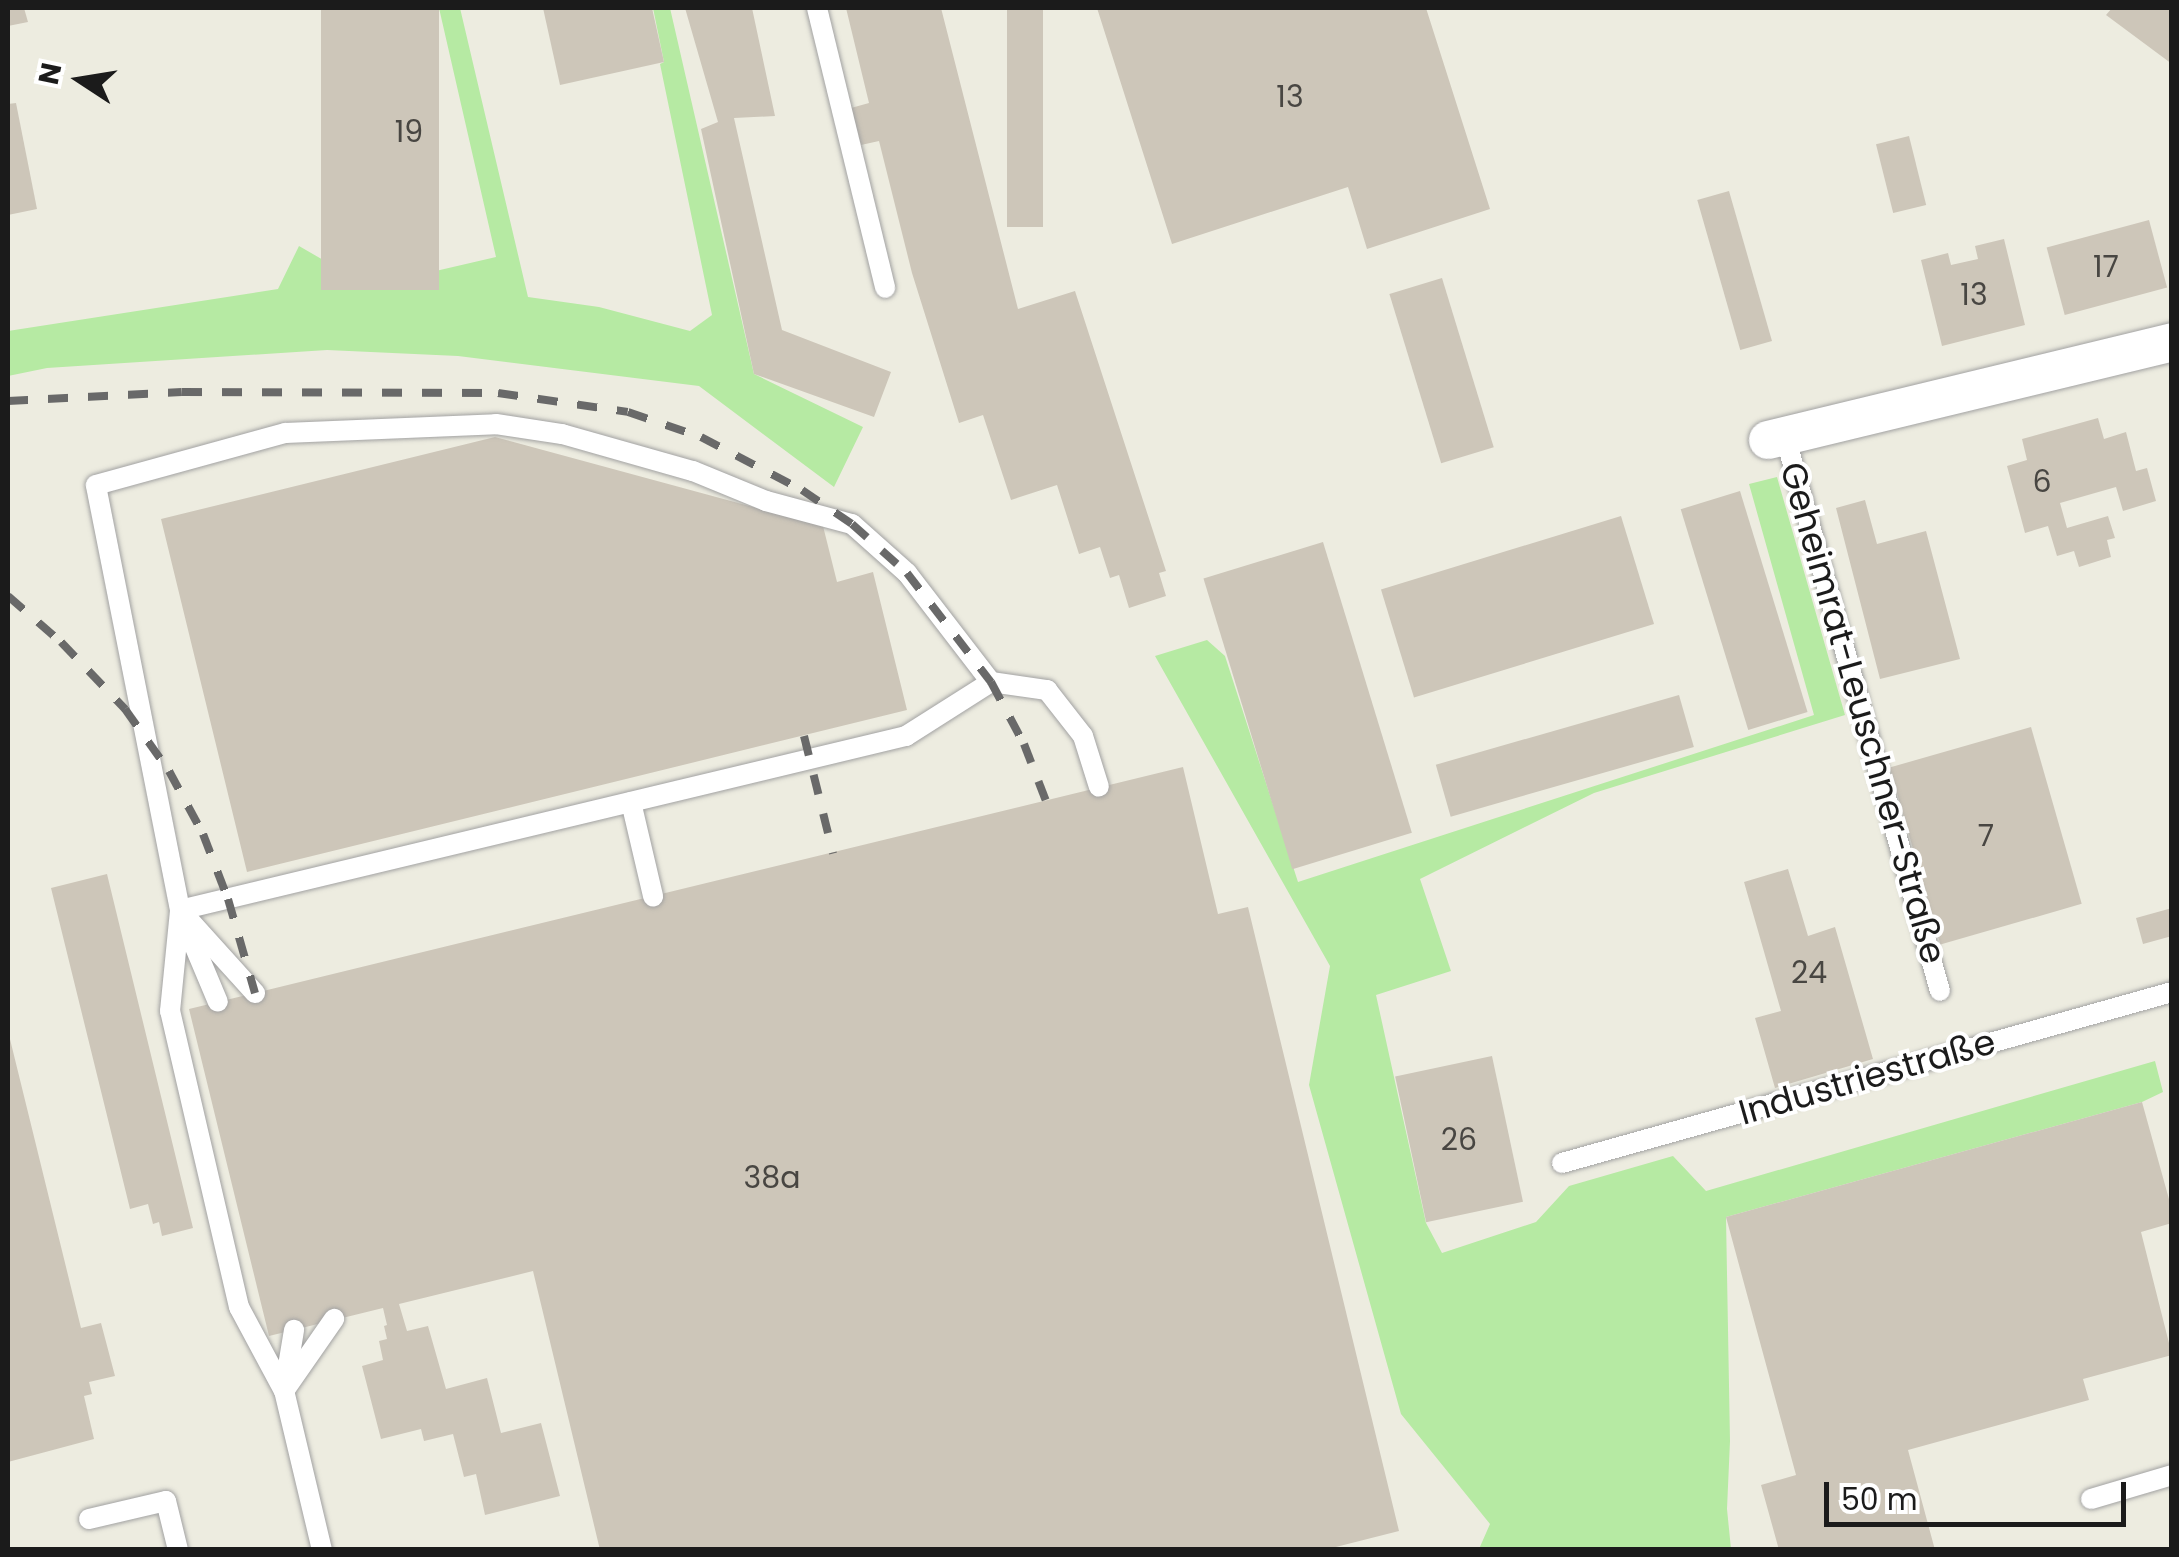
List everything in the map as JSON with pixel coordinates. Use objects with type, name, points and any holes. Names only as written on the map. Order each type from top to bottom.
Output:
[{"type":"street","name":"Geheimrat-Leuschner-Straße","points":[[1776,438],[2172,342]]},
{"type":"lane","points":[[817,8],[885,288]]},
{"type":"lane","points":[[218,1002],[180,910],[96,485],[285,434],[496,424],[562,434],[693,471],[766,501],[852,524],[907,573],[990,682]]},
{"type":"lane","name":"Geheimrat-Leuschner-Straße","points":[[1776,438],[1940,991]]},
{"type":"lane","points":[[180,910],[906,736],[990,682],[1047,690],[1083,736],[1099,787]]},
{"type":"lane","points":[[631,802],[654,896]]},
{"type":"lane","points":[[180,910],[255,993]]},
{"type":"lane","points":[[180,910],[170,1011],[239,1307],[284,1390],[322,1550]]},
{"type":"lane","name":"Industriestraße","points":[[1562,1163],[2172,992]]},
{"type":"lane","points":[[284,1390],[334,1319]]},
{"type":"lane","points":[[284,1390],[294,1330]]},
{"type":"lane","points":[[2091,1498],[2172,1475]]},
{"type":"lane","points":[[89,1519],[166,1501],[178,1550]]},
{"type":"green space","points":[[439,8],[460,8],[528,297],[599,307],[690,331],[712,315],[660,64],[664,62],[653,8],[670,8],[754,374],[863,427],[834,487],[699,386],[458,356],[327,350],[47,368],[8,376],[8,331],[278,289],[299,246],[344,272],[384,283],[496,257]]},
{"type":"green space","points":[[1777,477],[1845,715],[1594,793],[1420,879],[1451,971],[1376,995],[1426,1223],[1442,1253],[1536,1222],[1569,1186],[1673,1156],[1706,1191],[2155,1061],[2163,1092],[2142,1102],[1726,1217],[1730,1441],[1727,1509],[1731,1549],[1479,1549],[1490,1524],[1401,1414],[1309,1085],[1330,966],[1155,656],[1207,640],[1225,656],[1298,882],[1814,715],[1749,484]]},
{"type":"building","points":[[8,8],[24,8],[28,22],[8,26]]},
{"type":"building","points":[[321,8],[439,8],[439,290],[321,290]]},
{"type":"building","points":[[543,8],[652,8],[664,62],[560,85]]},
{"type":"building","points":[[685,8],[752,8],[775,116],[734,118],[782,330],[891,372],[874,417],[754,374],[701,129],[718,122]]},
{"type":"building","points":[[846,8],[941,8],[1018,309],[1075,291],[1166,571],[1159,573],[1166,596],[1129,608],[1119,575],[1110,578],[1100,547],[1079,554],[1057,485],[1011,500],[983,415],[959,423],[912,273],[879,141],[861,145],[851,108],[869,103]]},
{"type":"building","points":[[1007,8],[1043,8],[1043,227],[1007,227]]},
{"type":"building","points":[[1097,8],[1426,8],[1490,209],[1367,249],[1348,187],[1172,244]]},
{"type":"building","points":[[2112,8],[2172,8],[2172,64],[2106,15]]},
{"type":"building","points":[[16,103],[37,209],[8,215],[8,104]]},
{"type":"building","points":[[1909,136],[1926,205],[1893,213],[1876,144]]},
{"type":"building","points":[[1729,191],[1772,341],[1740,350],[1697,200]]},
{"type":"building","points":[[2149,220],[2167,288],[2065,315],[2047,247]]},
{"type":"building","points":[[2004,239],[2025,325],[1942,346],[1921,260],[1948,253],[1951,265],[1978,259],[1975,246]]},
{"type":"building","points":[[1442,278],[1494,447],[1441,463],[1389,294]]},
{"type":"building","points":[[2098,418],[2104,439],[2126,432],[2136,471],[2147,468],[2156,501],[2123,511],[2116,487],[2060,503],[2067,528],[2108,516],[2115,538],[2107,540],[2111,557],[2079,567],[2074,551],[2057,556],[2048,526],[2025,533],[2007,466],[2027,460],[2022,439]]},
{"type":"building","points":[[495,437],[823,526],[837,582],[873,572],[907,710],[247,872],[161,519]]},
{"type":"building","points":[[1740,491],[1808,712],[1748,730],[1681,509]]},
{"type":"building","points":[[1865,500],[1877,544],[1926,531],[1960,659],[1880,679],[1836,508]]},
{"type":"building","points":[[1621,516],[1654,624],[1414,697],[1381,589]]},
{"type":"building","points":[[1323,542],[1412,833],[1292,869],[1203,579]]},
{"type":"building","points":[[1679,695],[1694,747],[1451,817],[1436,765]]},
{"type":"building","points":[[2031,727],[2082,904],[1940,944],[1890,768]]},
{"type":"building","points":[[1183,767],[1218,914],[1248,907],[1399,1531],[1324,1550],[600,1550],[533,1271],[399,1304],[407,1331],[428,1326],[446,1389],[487,1378],[501,1433],[541,1423],[560,1496],[485,1515],[476,1474],[464,1477],[453,1434],[424,1441],[421,1429],[381,1439],[362,1366],[383,1360],[379,1341],[387,1339],[387,1325],[383,1308],[269,1336],[189,1009]]},
{"type":"building","points":[[1788,869],[1808,936],[1835,927],[1873,1059],[1775,1088],[1755,1018],[1781,1011],[1744,882]]},
{"type":"building","points":[[107,874],[193,1228],[162,1236],[159,1222],[153,1224],[148,1204],[130,1209],[51,888]]},
{"type":"building","points":[[2172,908],[2172,936],[2143,944],[2136,918]]},
{"type":"building","points":[[8,1031],[81,1328],[101,1323],[115,1376],[89,1382],[92,1394],[84,1396],[94,1439],[8,1462]]},
{"type":"building","points":[[1492,1056],[1523,1202],[1426,1222],[1395,1077]]},
{"type":"building","points":[[2142,1102],[2172,1210],[2172,1223],[2141,1232],[2172,1355],[2083,1379],[2089,1400],[1908,1450],[1935,1550],[1779,1550],[1761,1485],[1796,1475],[1726,1217]]},
{"type":"railway","points":[[8,401],[182,392],[498,393],[628,412],[701,437],[802,490],[852,524],[907,573],[991,682],[1024,744],[1046,801]]},
{"type":"railway","points":[[8,596],[61,642],[125,709],[169,771],[203,834],[228,899],[255,993]]},
{"type":"railway","points":[[804,736],[833,853]]}]
